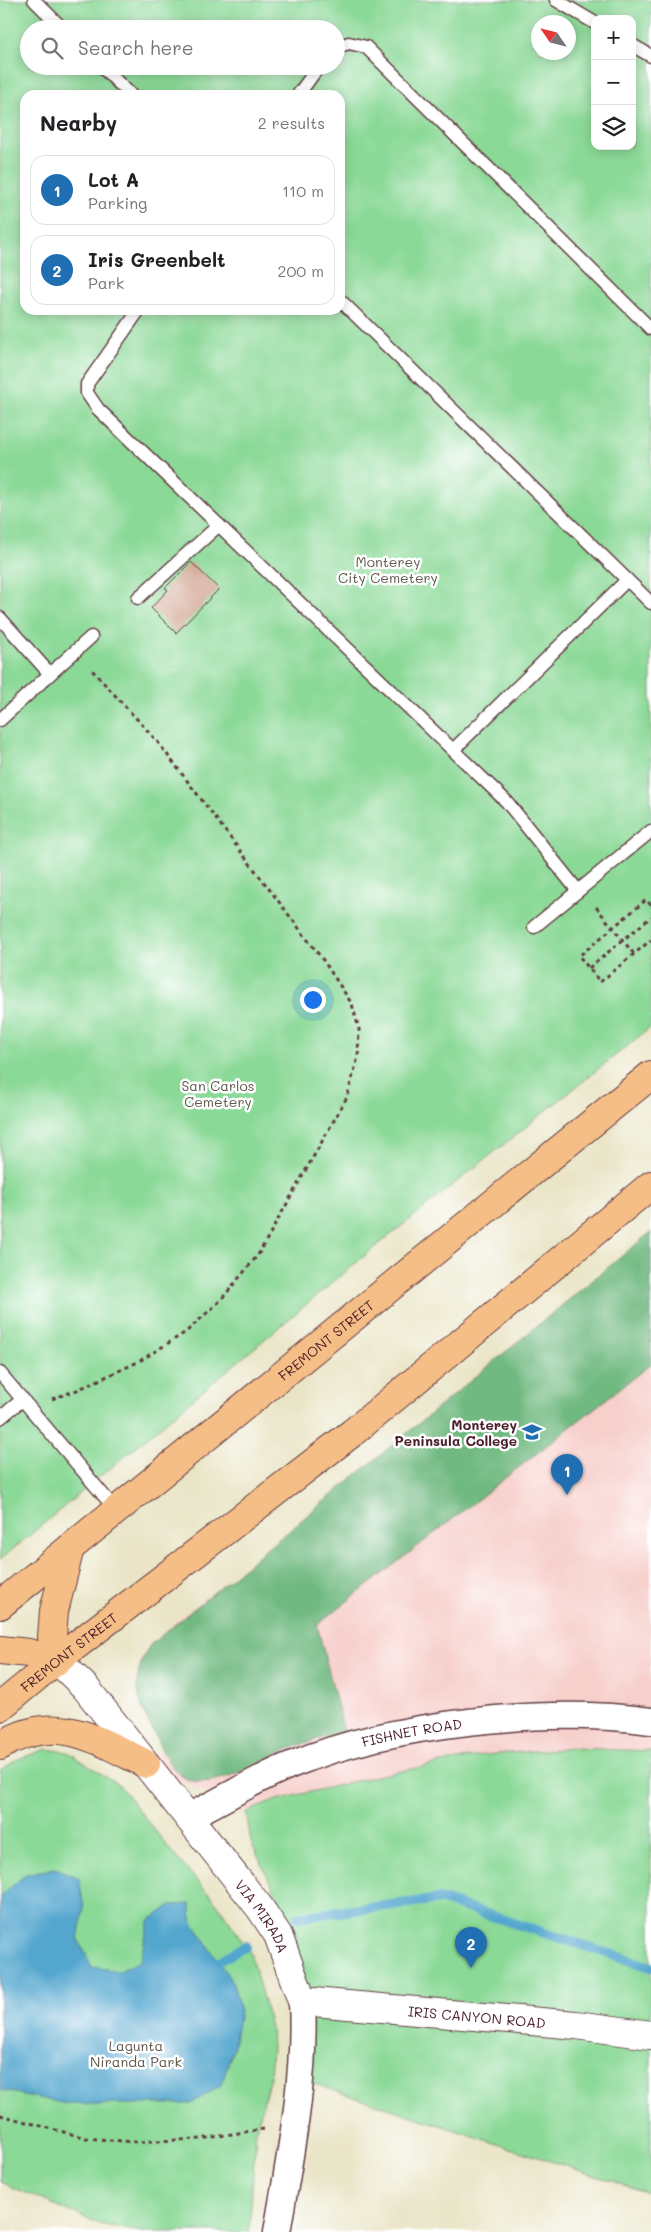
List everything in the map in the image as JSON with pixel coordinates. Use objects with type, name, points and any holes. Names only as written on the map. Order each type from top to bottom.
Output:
[{"type":"main road","name":"FREMONT STREET","points":[[0,1605],[651,1075]]},
{"type":"main road","name":"FREMONT STREET","points":[[0,1707],[57,1660],[352,1433],[651,1185]]},
{"type":"main road","points":[[0,1650],[29,1653],[57,1660],[52,1637],[54,1611],[70,1548]]},
{"type":"main road","points":[[0,1746],[15,1736],[35,1730],[59,1730],[82,1733],[146,1764]]},
{"type":"street","name":"VIA MIRADA","points":[[57,1660],[85,1687],[260,1908],[278,1935],[302,2001],[304,2038],[294,2124],[277,2232]]},
{"type":"street","name":"FISHNET ROAD","points":[[188,1817],[292,1764],[371,1740],[425,1729],[495,1719],[574,1716],[651,1721]]},
{"type":"street","name":"IRIS CANYON ROAD","points":[[302,2001],[576,2025],[651,2036]]},
{"type":"lane","points":[[34,0],[54,20]]},
{"type":"lane","points":[[556,0],[591,21]]},
{"type":"lane","points":[[345,44],[349,43],[366,47],[651,329]]},
{"type":"lane","points":[[636,47],[651,56]]},
{"type":"lane","points":[[110,75],[126,90]]},
{"type":"lane","points":[[302,90],[312,75]]},
{"type":"lane","points":[[345,305],[651,603]]},
{"type":"lane","points":[[135,315],[92,374],[87,384],[87,393],[98,409],[507,802],[580,890]]},
{"type":"lane","points":[[138,598],[219,525]]},
{"type":"lane","points":[[453,750],[627,580]]},
{"type":"lane","points":[[0,618],[50,674]]},
{"type":"lane","points":[[0,720],[91,637]]},
{"type":"lane","points":[[534,928],[651,831]]},
{"type":"lane","points":[[0,1373],[116,1510]]},
{"type":"lane","points":[[0,1418],[26,1403]]},
{"type":"path","points":[[26,1403],[77,1390],[138,1362],[186,1332],[220,1301],[258,1255],[314,1159],[347,1097],[358,1056],[359,1028],[352,1004],[323,960],[157,741],[75,652]]},
{"type":"path","points":[[580,890],[634,954]]},
{"type":"path","points":[[651,906],[646,900],[579,956],[600,982],[651,940]]},
{"type":"path","points":[[589,968],[651,917]]},
{"type":"path","points":[[0,2115],[86,2138],[134,2142],[200,2139],[294,2124]]},
{"type":"shaded area","name":"Monterey Peninsula College","points":[[651,1242],[651,1751],[572,1748],[483,1755],[376,1776],[277,1800],[246,1812],[146,1764],[162,1750],[150,1724],[137,1674],[140,1660],[150,1645],[175,1622]]},
{"type":"green space","name":"Monterey City Cemetery","points":[[0,0],[651,0],[651,1027],[374,1248],[0,1560]]},
{"type":"green space","points":[[651,1232],[651,1364],[317,1625],[344,1731],[289,1749],[252,1767],[223,1778],[196,1781],[185,1778],[178,1773],[163,1752],[140,1702],[138,1692],[139,1673],[150,1645]]},
{"type":"green space","points":[[572,1748],[651,1751],[651,2194],[299,2079],[304,2038],[274,1929],[278,1898],[251,1842],[246,1812],[277,1800],[376,1776],[483,1755]]},
{"type":"green space","name":"Lagunta Niranda Park","points":[[47,1749],[68,1752],[119,1785],[174,1855],[216,1902],[250,1952],[271,2027],[272,2049],[270,2078],[256,2130],[249,2232],[140,2232],[100,2224],[0,2182],[0,1770],[18,1759]]},
{"type":"water","points":[[55,1868],[79,1878],[84,1908],[78,1939],[92,1967],[120,1971],[140,1961],[149,1921],[171,1905],[190,1904],[193,1923],[233,1983],[240,2011],[234,2046],[221,2085],[191,2104],[67,2104],[0,2090],[0,1897],[26,1874]]},
{"type":"building","points":[[191,562],[219,589],[176,633],[151,608],[168,590],[165,588]]},
{"type":"waterway","points":[[298,1917],[439,1899],[651,1967]]},
{"type":"waterway","points":[[219,1961],[246,1946]]},
{"type":"place","name":"Monterey Peninsula College","points":[[532,1432]]},
{"type":"place","name":"Lot A","points":[[567,1495]]},
{"type":"place","name":"Iris Greenbelt","points":[[471,1968]]},
{"type":"park label","name":"San Carlos Cemetery","points":[[218,1094]]}]
